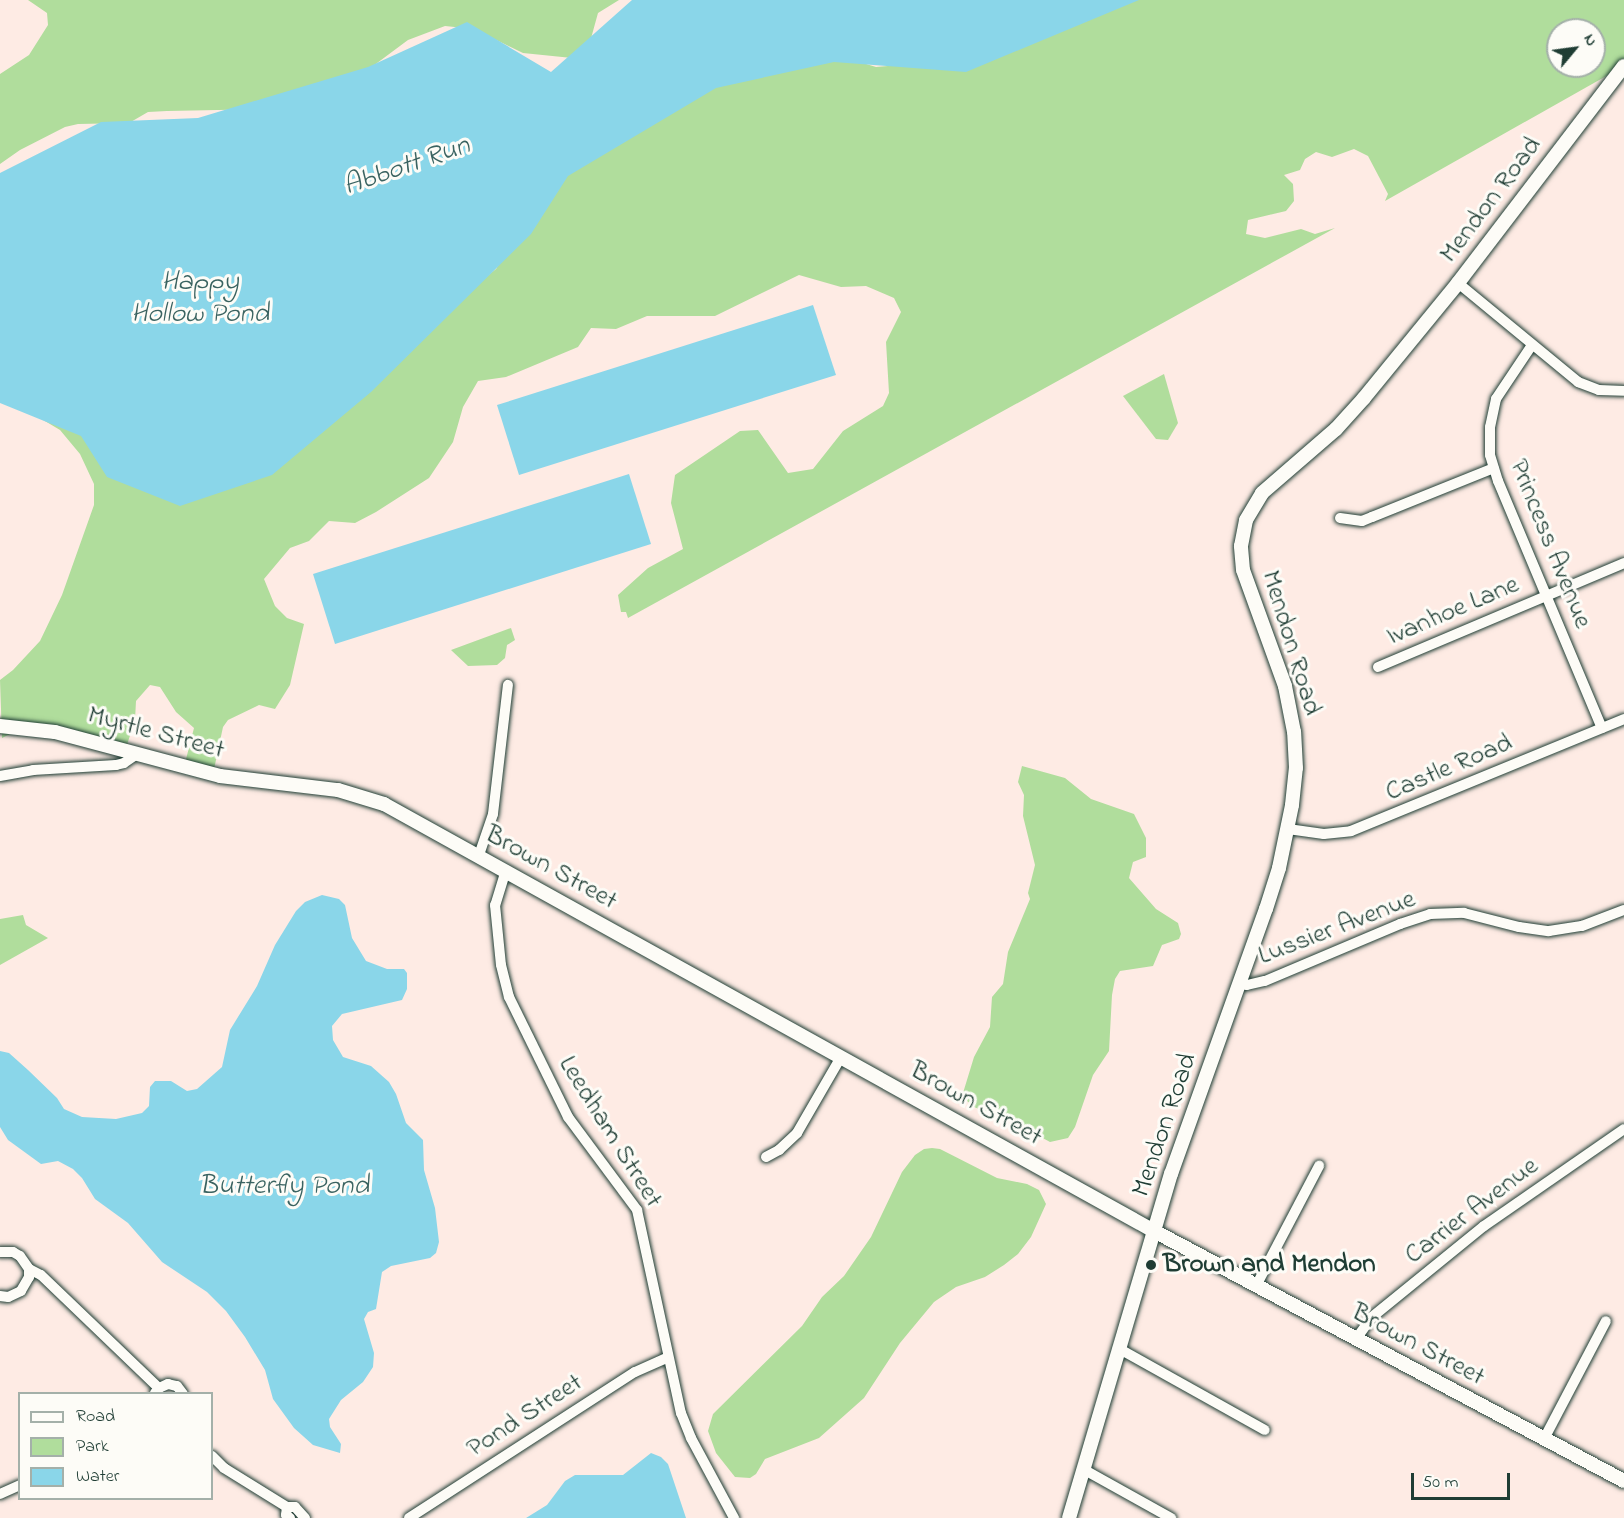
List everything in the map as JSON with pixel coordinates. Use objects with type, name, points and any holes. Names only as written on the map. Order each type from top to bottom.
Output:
[{"type":"street","name":"Mendon Road","points":[[1069,1518],[1154,1231],[1185,1136],[1266,909],[1287,829],[1295,777],[1294,732],[1285,686],[1243,570],[1242,533],[1262,493],[1350,415],[1458,283],[1624,66]]},
{"type":"street","points":[[1458,283],[1578,382],[1599,390],[1624,391]]},
{"type":"street","name":"Princess Avenue","points":[[1532,345],[1496,399],[1489,441],[1494,468],[1602,728]]},
{"type":"street","points":[[1340,518],[1362,520],[1372,517],[1494,468]]},
{"type":"street","name":"Ivanhoe Lane","points":[[1378,667],[1624,563]]},
{"type":"street","points":[[479,855],[493,814],[508,685]]},
{"type":"street","name":"Castle Road","points":[[1287,829],[1324,834],[1352,831],[1624,719]]},
{"type":"street","name":"Myrtle Street","points":[[0,726],[55,732],[220,776],[300,786]]},
{"type":"street","points":[[0,776],[33,770],[116,765],[124,763],[137,754]]},
{"type":"street","name":"Brown Street","points":[[300,786],[338,790],[373,799],[479,855],[1154,1231],[1624,1481]]},
{"type":"street","name":"Leedham Street","points":[[506,870],[497,893],[496,918],[509,997],[568,1117],[638,1210],[668,1357],[685,1425],[734,1518]]},
{"type":"street","name":"Lussier Avenue","points":[[1240,983],[1247,985],[1265,981],[1400,924],[1431,914],[1464,913],[1519,927],[1549,931],[1582,926],[1624,910]]},
{"type":"street","points":[[766,1157],[784,1146],[796,1133],[841,1057]]},
{"type":"street","name":"Carrier Avenue","points":[[1356,1339],[1372,1317],[1484,1226],[1624,1129]]},
{"type":"street","points":[[1256,1286],[1318,1166]]},
{"type":"street","points":[[0,1252],[13,1252],[20,1256],[28,1269],[41,1275],[157,1391],[173,1384],[181,1392]]},
{"type":"street","points":[[0,1296],[8,1297],[21,1291],[26,1285],[28,1269]]},
{"type":"street","points":[[1544,1438],[1606,1321]]},
{"type":"street","points":[[1118,1348],[1265,1430]]},
{"type":"street","name":"Pond Street","points":[[410,1518],[634,1372],[668,1357]]},
{"type":"street","points":[[213,1457],[224,1468],[289,1513],[296,1507],[305,1518]]},
{"type":"street","points":[[1083,1469],[1171,1518]]},
{"type":"street","points":[[0,1494],[18,1486]]},
{"type":"green space","points":[[28,0],[619,0],[598,13],[590,42],[572,58],[523,53],[474,29],[445,26],[408,40],[369,69],[268,109],[148,112],[129,123],[78,124],[65,127],[20,150],[0,164],[0,74],[29,55],[48,25],[47,13]]},
{"type":"green space","points":[[1137,0],[1624,0],[1624,66],[1606,76],[1606,18],[1546,18],[1546,78],[1603,78],[1385,201],[1388,194],[1368,156],[1354,149],[1332,157],[1316,152],[1305,159],[1300,170],[1284,175],[1293,184],[1294,201],[1286,211],[1248,220],[1246,234],[1265,238],[1301,229],[1315,234],[1335,228],[628,618],[626,612],[621,612],[618,595],[648,568],[683,549],[671,503],[675,475],[740,431],[758,430],[788,473],[813,469],[843,431],[883,406],[889,393],[886,342],[901,312],[894,298],[866,286],[841,287],[799,275],[715,316],[647,316],[616,329],[591,328],[578,347],[506,377],[478,381],[463,407],[453,442],[429,478],[355,523],[329,521],[309,541],[290,548],[264,579],[275,606],[287,618],[304,624],[290,685],[275,709],[259,705],[228,720],[223,727],[213,774],[184,767],[194,728],[176,712],[160,687],[150,685],[136,701],[135,720],[125,751],[14,732],[2,738],[0,680],[13,670],[40,641],[62,595],[94,505],[94,484],[80,454],[60,430],[8,399],[456,301],[496,269],[549,186],[682,97],[830,53],[876,67],[912,64]]},
{"type":"green space","points":[[1164,374],[1178,423],[1168,440],[1156,439],[1123,396]]},
{"type":"green space","points":[[511,628],[515,640],[507,645],[505,658],[497,665],[468,666],[451,650]]},
{"type":"green space","points":[[1022,766],[1065,778],[1091,799],[1134,814],[1146,838],[1146,857],[1133,862],[1129,878],[1156,909],[1178,923],[1181,934],[1179,939],[1162,945],[1153,966],[1120,971],[1115,979],[1112,995],[1109,1051],[1093,1075],[1075,1127],[1068,1138],[1050,1142],[1017,1124],[974,1107],[966,1100],[963,1093],[974,1057],[990,1027],[992,997],[1003,984],[1008,952],[1030,899],[1028,893],[1035,865],[1023,816],[1024,795],[1018,782]]},
{"type":"green space","points":[[23,915],[26,925],[48,938],[0,965],[0,919]]},
{"type":"green space","points":[[924,1149],[940,1149],[997,1178],[1027,1184],[1039,1190],[1046,1204],[1031,1237],[1018,1254],[1004,1265],[985,1277],[956,1287],[934,1302],[900,1343],[864,1398],[819,1438],[765,1459],[756,1474],[750,1478],[735,1477],[716,1453],[708,1431],[713,1414],[802,1326],[822,1297],[844,1276],[871,1237],[902,1172],[915,1155]]},
{"type":"water","name":"Happy Hollow Pond","points":[[632,0],[1139,0],[966,72],[834,62],[716,88],[568,176],[531,234],[371,392],[272,475],[180,506],[107,477],[81,436],[0,403],[0,173],[101,122],[198,118],[368,67],[467,22],[551,72]]},
{"type":"water","points":[[813,305],[836,375],[519,475],[497,405]]},
{"type":"water","points":[[629,474],[651,544],[335,644],[313,574]]},
{"type":"water","name":"Butterfly Pond","points":[[322,895],[339,899],[345,905],[352,938],[366,961],[387,969],[404,969],[407,973],[407,989],[402,1000],[342,1014],[332,1026],[333,1040],[343,1057],[371,1066],[389,1082],[396,1094],[406,1123],[423,1140],[424,1170],[435,1208],[439,1242],[436,1253],[430,1258],[391,1266],[382,1272],[376,1309],[368,1312],[364,1319],[374,1353],[373,1367],[363,1382],[341,1400],[329,1419],[330,1427],[341,1444],[340,1453],[313,1445],[294,1428],[273,1399],[265,1370],[245,1337],[226,1311],[207,1292],[162,1262],[128,1223],[95,1199],[82,1178],[73,1169],[58,1161],[41,1164],[8,1140],[0,1127],[0,1051],[9,1053],[28,1070],[57,1098],[64,1109],[82,1117],[116,1119],[142,1113],[149,1106],[150,1087],[155,1081],[171,1081],[187,1091],[197,1089],[222,1067],[230,1030],[257,986],[275,945],[296,911],[305,902]]},
{"type":"water","points":[[651,1453],[661,1457],[668,1464],[686,1518],[526,1518],[547,1505],[565,1481],[575,1475],[623,1475]]},
{"type":"place","name":"Brown and Mendon","points":[[1151,1265]]},
{"type":"water label","name":"Abbott Run","points":[[407,167]]}]
